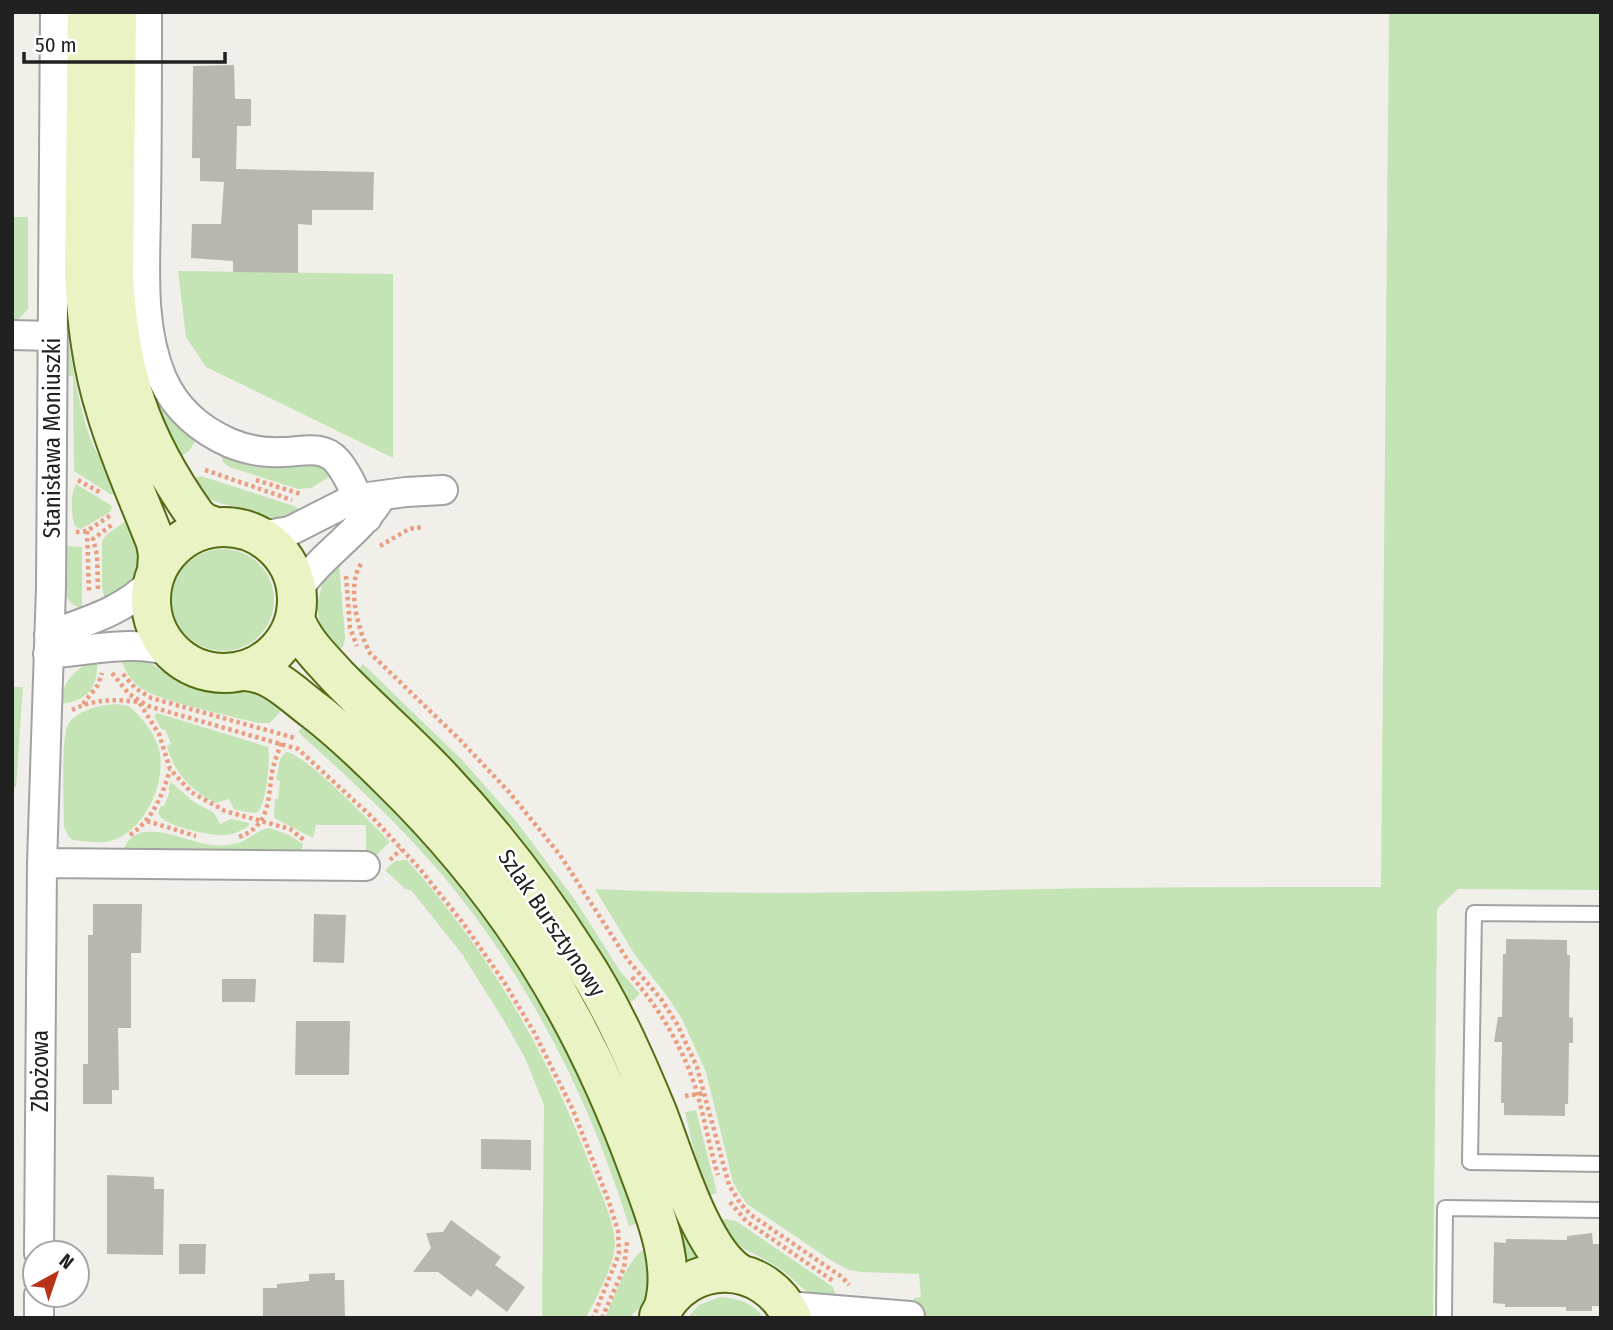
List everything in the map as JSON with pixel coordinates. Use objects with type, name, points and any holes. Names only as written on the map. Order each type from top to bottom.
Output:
[{"type":"main road","name":"Stanisława Moniuszki","points":[[87,12],[84,276],[86,309],[105,408],[156,543],[158,555],[155,575]]},
{"type":"main road","points":[[117,12],[114,276],[122,349],[134,400],[162,466],[196,516],[204,523],[216,527]]},
{"type":"main road","points":[[216,527],[253,533],[275,547],[289,568],[295,605],[290,630],[276,651],[243,671],[205,671],[182,660],[164,643],[153,619],[150,594],[155,575],[171,549],[180,540],[204,529],[216,527]]},
{"type":"main road","name":"Szlak Bursztynowy","points":[[295,605],[305,640],[338,677],[439,776],[484,826],[523,874],[580,957],[624,1038],[695,1209],[721,1257],[740,1274]]},
{"type":"main road","name":"Szlak Bursztynowy","points":[[243,671],[263,673],[306,725],[332,725],[375,764],[441,832],[494,896],[550,977],[591,1053],[623,1126],[649,1196],[667,1265],[667,1294],[661,1312]]},
{"type":"main road","points":[[661,1312],[675,1293],[689,1282],[705,1275],[723,1272],[759,1280],[774,1291],[789,1312]]},
{"type":"street","name":"Stanisława Moniuszki","points":[[42,876],[51,587],[55,12]]},
{"type":"street","points":[[148,12],[145,294],[152,348],[163,380],[181,409],[208,432],[222,439],[256,451],[316,450],[329,454],[368,504]]},
{"type":"street","points":[[12,335],[52,336]]},
{"type":"street","points":[[253,533],[290,531],[336,506],[368,504],[406,492],[443,490]]},
{"type":"street","points":[[295,605],[315,566],[368,504]]},
{"type":"street","points":[[49,645],[140,595],[155,575]]},
{"type":"street","points":[[49,645],[106,653],[149,646],[172,652]]},
{"type":"street","points":[[42,876],[124,864],[365,866]]},
{"type":"street","name":"Zbożowa","points":[[39,1239],[42,876]]},
{"type":"street","points":[[789,1312],[910,1316],[905,1318]]},
{"type":"lane","points":[[1601,914],[1474,913],[1470,1162],[1601,1164]]},
{"type":"lane","points":[[1444,1318],[1445,1208],[1601,1210]]},
{"type":"path","points":[[68,475],[110,498]]},
{"type":"path","points":[[66,532],[87,531],[114,513]]},
{"type":"path","points":[[87,531],[88,599],[98,616]]},
{"type":"path","points":[[97,555],[98,616]]},
{"type":"path","points":[[338,677],[355,660],[369,651]]},
{"type":"path","points":[[106,653],[121,686],[139,702],[159,734],[170,769],[191,792],[225,811],[290,829],[299,835],[323,866]]},
{"type":"path","points":[[83,705],[98,685],[106,653]]},
{"type":"path","points":[[106,653],[143,694],[285,736],[306,725]]},
{"type":"path","points":[[46,716],[61,716],[83,705],[121,699],[292,746],[308,756],[373,818],[420,869],[463,923],[504,982],[534,1032],[573,1110],[604,1188],[618,1231],[619,1254],[593,1318]]},
{"type":"path","points":[[231,838],[243,836],[268,808],[272,774],[281,743],[288,730],[306,725]]},
{"type":"path","points":[[124,864],[112,846],[147,821],[160,798],[170,769]]},
{"type":"path","points":[[147,821],[202,837]]},
{"type":"path","points":[[602,1318],[627,1256],[625,1230]]},
{"type":"green space","points":[[1389,12],[1601,12],[1601,890],[1458,889],[1437,909],[1433,1318],[916,1318],[914,1298],[921,1297],[919,1274],[849,1270],[747,1204],[733,1182],[706,1072],[682,1019],[635,955],[595,889],[818,893],[1381,887]]},
{"type":"green space","points":[[12,217],[28,217],[28,309],[15,323],[12,323]]},
{"type":"green space","points":[[134,268],[197,438],[189,451],[177,459],[153,397],[161,406],[149,383]]},
{"type":"green space","points":[[178,271],[393,274],[393,458],[206,367],[186,337]]},
{"type":"green space","points":[[64,278],[119,495],[110,494],[74,471],[73,376],[64,375],[65,317],[73,370],[88,433],[101,458],[75,370]]},
{"type":"green space","points":[[220,451],[253,464],[272,467],[315,465],[331,476],[311,488],[298,489],[229,467],[223,462]]},
{"type":"green space","points":[[201,476],[301,510],[288,518],[277,519],[217,502],[204,495],[189,481]]},
{"type":"green space","points":[[76,484],[112,506],[110,512],[81,529],[75,526],[72,511]]},
{"type":"green space","points":[[129,519],[137,547],[137,567],[127,584],[106,604],[102,587],[102,541],[106,535]]},
{"type":"green space","points":[[64,546],[82,547],[82,609],[72,604],[65,595]]},
{"type":"green space","points":[[223,549],[242,553],[259,564],[270,581],[274,600],[270,619],[259,636],[242,647],[223,651],[204,647],[187,636],[176,619],[172,600],[176,581],[187,564],[204,553]]},
{"type":"green space","points":[[339,564],[345,637],[339,652],[320,627],[317,605],[325,574]]},
{"type":"green space","points":[[121,658],[148,661],[176,681],[197,690],[217,694],[256,694],[283,709],[270,723],[258,723],[160,697],[147,692],[132,680]]},
{"type":"green space","points":[[97,662],[95,680],[89,692],[77,700],[60,704],[71,676],[83,667]]},
{"type":"green space","points":[[363,664],[463,761],[516,821],[575,900],[620,971],[640,994],[631,1002],[356,672]]},
{"type":"green space","points":[[12,687],[23,687],[16,787],[12,787]]},
{"type":"green space","points":[[116,704],[129,706],[146,724],[156,740],[160,775],[156,790],[142,818],[120,838],[106,842],[73,840],[64,827],[63,760],[67,727],[70,721],[82,713],[96,707]]},
{"type":"green space","points":[[157,713],[268,747],[265,792],[257,812],[234,809],[229,799],[215,803],[191,786],[174,765],[167,746],[171,744],[165,729],[162,730],[154,716]]},
{"type":"green space","points":[[305,724],[333,747],[435,850],[504,938],[577,1063],[639,1222],[629,1226],[593,1125],[571,1076],[546,1028],[490,937],[423,853],[362,791],[298,732]]},
{"type":"green space","points":[[286,752],[295,755],[323,776],[390,842],[373,858],[366,851],[366,825],[316,825],[313,838],[274,818],[280,781],[276,780],[280,759]]},
{"type":"green space","points":[[171,782],[194,802],[214,813],[220,824],[231,819],[249,825],[234,833],[217,835],[168,822],[158,813],[161,806],[164,806]]},
{"type":"green space","points":[[269,828],[289,835],[303,844],[300,853],[123,852],[128,841],[146,832],[222,845],[239,843]]},
{"type":"green space","points":[[407,860],[464,931],[514,1006],[556,1085],[602,1196],[612,1225],[614,1252],[604,1282],[586,1318],[542,1318],[544,1105],[525,1058],[462,954],[411,890],[405,889],[385,870],[395,861]]},
{"type":"green space","points":[[696,1110],[717,1193],[708,1196],[699,1172],[685,1112]]},
{"type":"green space","points":[[718,1221],[736,1221],[833,1287],[837,1299],[808,1292],[786,1273],[738,1245]]},
{"type":"green space","points":[[690,1230],[701,1255],[684,1263],[675,1236]]},
{"type":"green space","points":[[649,1247],[651,1257],[646,1301],[629,1318],[605,1318],[628,1267],[641,1251]]},
{"type":"green space","points":[[720,1297],[745,1302],[764,1318],[687,1318],[699,1305]]},
{"type":"building","points":[[234,65],[235,99],[251,99],[251,126],[237,126],[236,169],[374,172],[373,210],[312,210],[312,225],[298,224],[298,273],[233,272],[233,261],[191,258],[192,224],[221,224],[224,182],[200,181],[200,158],[192,158],[193,66]]},
{"type":"building","points":[[93,904],[142,904],[141,953],[131,953],[131,1028],[118,1028],[119,1090],[112,1090],[112,1104],[83,1104],[83,1064],[88,1064],[88,935],[93,935]]},
{"type":"building","points":[[314,914],[346,915],[344,963],[313,962]]},
{"type":"building","points":[[1506,939],[1567,940],[1567,955],[1570,955],[1569,1017],[1573,1018],[1573,1043],[1569,1043],[1568,1104],[1565,1104],[1565,1116],[1504,1115],[1504,1103],[1501,1103],[1502,1042],[1494,1042],[1498,1017],[1502,1017],[1503,954],[1506,954]]},
{"type":"building","points":[[222,979],[256,979],[255,1002],[222,1002]]},
{"type":"building","points":[[296,1021],[350,1021],[349,1075],[295,1075]]},
{"type":"building","points":[[481,1139],[531,1140],[531,1170],[481,1169]]},
{"type":"building","points":[[107,1175],[154,1177],[154,1189],[164,1189],[163,1255],[107,1254]]},
{"type":"building","points":[[451,1220],[501,1257],[495,1265],[525,1287],[507,1312],[477,1289],[471,1297],[438,1272],[413,1272],[431,1248],[426,1233],[443,1232]]},
{"type":"building","points":[[1592,1233],[1593,1244],[1601,1244],[1601,1306],[1592,1306],[1592,1311],[1566,1311],[1566,1307],[1505,1307],[1505,1304],[1493,1303],[1494,1242],[1506,1243],[1506,1239],[1567,1240],[1567,1236]]},
{"type":"building","points":[[179,1244],[206,1244],[205,1274],[179,1274]]},
{"type":"building","points":[[335,1273],[335,1280],[344,1280],[345,1318],[263,1316],[263,1288],[277,1288],[277,1284],[309,1281],[309,1274]]}]
